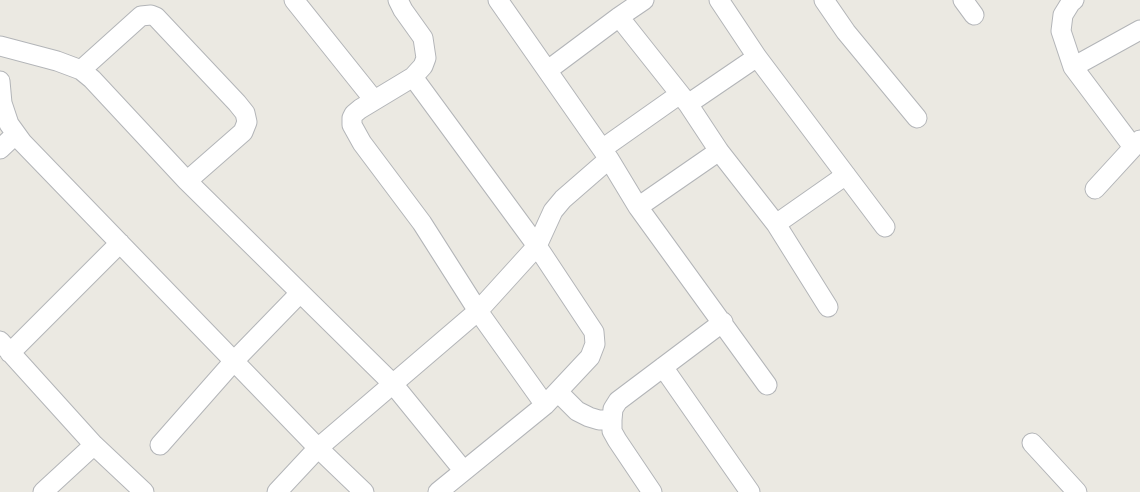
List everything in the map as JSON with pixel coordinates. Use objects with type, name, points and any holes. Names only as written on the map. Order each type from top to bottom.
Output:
[{"type":"street","points":[[294,0],[374,100]]},
{"type":"street","points":[[398,0],[403,10],[423,38],[426,58],[423,66],[413,77],[374,100],[354,114],[352,118],[354,130],[422,224],[478,310],[551,398],[589,417],[599,420],[612,420]]},
{"type":"street","points":[[498,0],[606,154],[638,207],[768,385]]},
{"type":"street","points":[[548,70],[644,0]]},
{"type":"street","points":[[719,0],[757,57],[885,227]]},
{"type":"street","points":[[824,0],[846,32],[917,118]]},
{"type":"street","points":[[1074,0],[1071,2],[1063,16],[1061,31],[1074,67],[1137,144],[1095,189]]},
{"type":"street","points":[[81,70],[141,16],[151,15],[156,17],[245,113],[247,122],[244,132],[187,182]]},
{"type":"street","points":[[619,17],[684,99],[719,150],[776,224],[828,307]]},
{"type":"street","points":[[1074,67],[1140,30]]},
{"type":"street","points":[[0,46],[58,61],[81,70],[92,79],[187,182],[393,384],[463,470]]},
{"type":"street","points":[[277,492],[318,448],[478,310],[536,246],[553,211],[606,154],[684,99],[757,57]]},
{"type":"street","points":[[413,77],[536,246],[594,332],[595,344],[590,357],[551,398],[438,492]]},
{"type":"street","points":[[0,81],[2,103],[9,124],[22,142],[318,448],[364,492]]},
{"type":"street","points":[[0,149],[16,134]]},
{"type":"street","points":[[638,207],[719,150]]},
{"type":"street","points":[[776,224],[846,175]]},
{"type":"street","points":[[120,243],[5,347],[94,445],[144,492]]},
{"type":"street","points":[[160,445],[234,361],[300,293]]},
{"type":"street","points":[[652,492],[612,431],[614,409],[618,401],[723,322]]},
{"type":"street","points":[[663,368],[750,492]]},
{"type":"street","points":[[1032,443],[1077,492]]},
{"type":"street","points":[[43,492],[94,445]]}]
